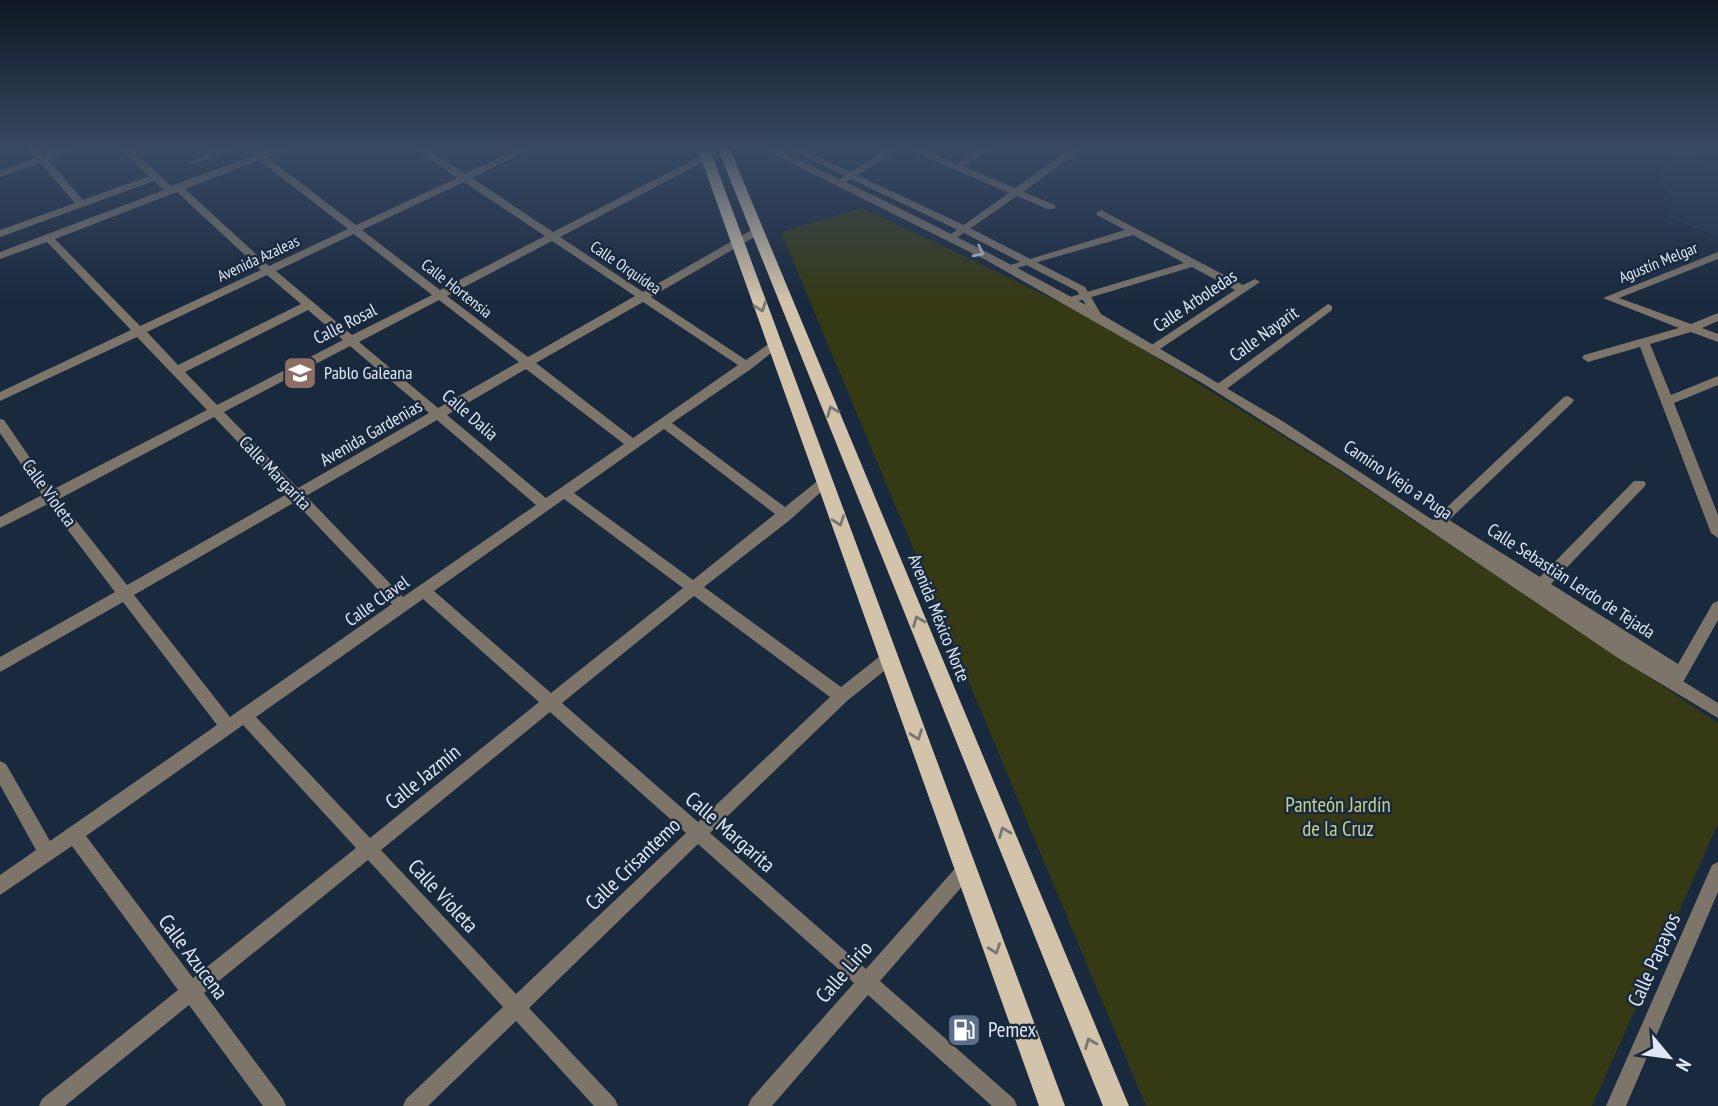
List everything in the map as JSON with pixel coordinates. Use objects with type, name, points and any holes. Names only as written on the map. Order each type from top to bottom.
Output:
[{"type":"main road","points":[[722,199],[1052,1106]]},
{"type":"main road","name":"Avenida México Norte","points":[[745,199],[1116,1106]]},
{"type":"street","points":[[75,199],[81,205]]},
{"type":"street","points":[[2,230],[98,199]]},
{"type":"street","points":[[0,256],[151,199]]},
{"type":"street","name":"Calle Dalia","points":[[191,199],[308,305],[546,506]]},
{"type":"street","name":"Calle Hortensia","points":[[315,199],[633,445]]},
{"type":"street","name":"Avenida Azaleas","points":[[0,397],[420,199]]},
{"type":"street","name":"Calle Orquídea","points":[[495,199],[747,366]]},
{"type":"street","name":"Calle Rosal","points":[[0,523],[620,199]]},
{"type":"street","points":[[873,199],[1097,314]]},
{"type":"street","points":[[899,199],[1081,289],[1097,314]]},
{"type":"street","points":[[952,238],[1006,199]]},
{"type":"street","points":[[1031,199],[1051,207]]},
{"type":"street","points":[[1101,213],[1243,290]]},
{"type":"street","name":"Avenida Gardenias","points":[[0,665],[759,230]]},
{"type":"street","points":[[1009,267],[1134,231]]},
{"type":"street","name":"Calle Margarita","points":[[49,238],[137,333],[215,410],[403,606]]},
{"type":"street","name":"Agustín Melgar","points":[[1692,328],[1609,298],[1718,255]]},
{"type":"street","points":[[1070,300],[1194,263]]},
{"type":"street","name":"Calle Arboledas","points":[[1154,349],[1255,282]]},
{"type":"street","points":[[176,371],[308,305]]},
{"type":"street","name":"Calle Nayarit","points":[[1220,388],[1328,308]]},
{"type":"street","name":"Camino Viejo a Puga","points":[[1097,314],[1437,524]]},
{"type":"street","points":[[1588,358],[1692,328],[1718,317]]},
{"type":"street","points":[[1692,328],[1718,338]]},
{"type":"street","points":[[1644,342],[1718,533]]},
{"type":"street","name":"Calle Clavel","points":[[0,886],[774,346]]},
{"type":"street","points":[[1667,401],[1718,380]]},
{"type":"street","points":[[1437,524],[1567,400]]},
{"type":"street","name":"Calle Violeta","points":[[0,423],[50,497],[228,727]]},
{"type":"street","points":[[665,424],[786,515]]},
{"type":"street","name":"Calle Jazmín","points":[[49,1106],[825,482]]},
{"type":"street","points":[[1536,591],[1639,484]]},
{"type":"street","points":[[565,493],[841,696]]},
{"type":"street","name":"Calle Sebastián Lerdo de Tejada","points":[[1437,524],[1536,591],[1677,680],[1718,711]]},
{"type":"street","name":"Calle Margarita","points":[[424,591],[1007,1106]]},
{"type":"street","points":[[1677,680],[1718,607]]},
{"type":"street","name":"Calle Crisantemo","points":[[413,1106],[841,696],[888,658]]},
{"type":"street","name":"Calle Violeta","points":[[244,716],[608,1106]]},
{"type":"street","points":[[0,769],[47,853]]},
{"type":"street","name":"Calle Azucena","points":[[74,834],[276,1106]]},
{"type":"street","name":"Calle Lirio","points":[[758,1106],[965,869]]},
{"type":"street","name":"Calle Papayos","points":[[1616,1106],[1718,871]]},
{"type":"shaded area","points":[[1718,199],[1718,237],[1667,217],[1673,200]]},
{"type":"green space","name":"Panteón Jardín de la Cruz","points":[[863,208],[1091,317],[1341,472],[1718,723],[1718,824],[1592,1106],[1146,1106],[781,232]]},
{"type":"place","name":"Pablo Galeana","points":[[300,373]]},
{"type":"place","name":"Pemex","points":[[964,1030]]}]
